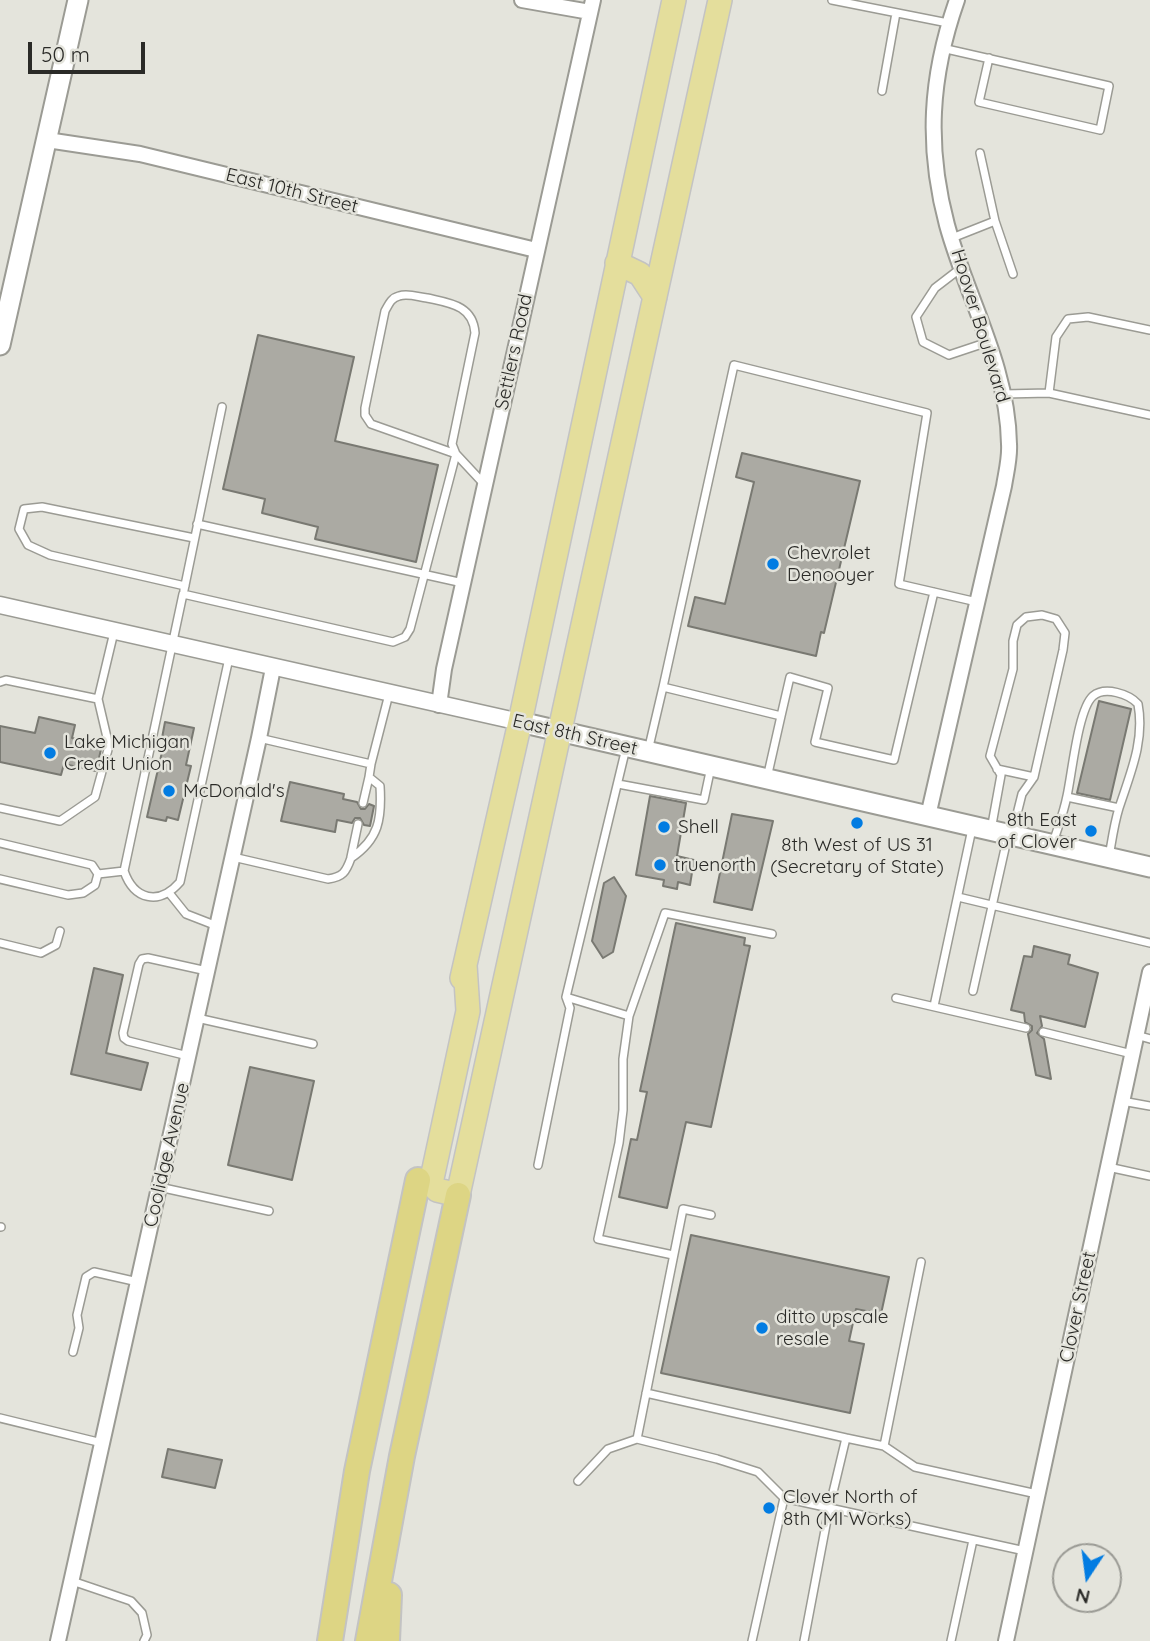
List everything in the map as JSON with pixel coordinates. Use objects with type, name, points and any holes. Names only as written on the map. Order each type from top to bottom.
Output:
[{"type":"highway","points":[[330,1641],[365,1432],[674,0]]},
{"type":"highway","points":[[368,1641],[392,1504],[458,1195],[720,0]]},
{"type":"highway","points":[[617,263],[640,274],[655,297]]},
{"type":"highway","points":[[458,1195],[437,1190],[431,1182],[468,1011],[465,965]]},
{"type":"highway","points":[[387,1641],[392,1504]]},
{"type":"highway","points":[[320,1641],[338,1586]]},
{"type":"main road","points":[[0,345],[78,0]]},
{"type":"main road","name":"East 8th Street","points":[[520,722],[1150,867]]},
{"type":"street","points":[[522,0],[591,6]]},
{"type":"street","name":"Hoover Boulevard","points":[[928,816],[1004,486],[1009,446],[1003,394],[952,238],[939,186],[932,136],[935,84],[948,23],[957,0]]},
{"type":"street","name":"Settlers Road","points":[[439,705],[463,583],[591,6]]},
{"type":"street","name":"East 10th Street","points":[[47,140],[140,154],[536,250]]},
{"type":"street","name":"East 8th Street","points":[[0,605],[520,722]]},
{"type":"street","name":"Coolidge Avenue","points":[[58,1641],[273,668]]},
{"type":"street","name":"Clover Street","points":[[1006,1641],[1132,1054],[1143,1037],[1150,972]]},
{"type":"lane","points":[[832,0],[948,23]]},
{"type":"lane","points":[[882,91],[896,13]]},
{"type":"lane","points":[[942,47],[1109,86],[1100,130],[979,102],[989,58]]},
{"type":"lane","points":[[980,153],[995,222],[1013,274]]},
{"type":"lane","points":[[952,238],[995,222]]},
{"type":"lane","points":[[962,267],[935,288],[916,317],[923,342],[949,355],[988,342]]},
{"type":"lane","points":[[456,454],[371,424],[365,415],[385,311],[390,301],[398,296],[407,295],[455,304],[465,310],[474,324],[475,332],[452,444],[456,454],[485,485]]},
{"type":"lane","points":[[1049,393],[1056,337],[1068,320],[1088,317],[1150,330]]},
{"type":"lane","points":[[648,752],[734,365],[927,413],[899,584],[977,602]]},
{"type":"lane","points":[[1003,394],[1049,393],[1150,415]]},
{"type":"lane","points":[[222,407],[174,645],[124,871],[129,885],[138,893],[152,897],[170,894],[180,882],[229,657]]},
{"type":"lane","points":[[183,594],[393,642],[405,637],[410,629],[426,575],[456,454]]},
{"type":"lane","points":[[185,586],[50,555],[28,545],[19,529],[24,509],[42,507],[194,538]]},
{"type":"lane","points":[[197,524],[463,583]]},
{"type":"lane","points":[[767,779],[790,677],[828,688],[815,742],[894,760],[934,592]]},
{"type":"lane","points":[[934,1006],[958,897],[996,831],[1034,777],[1065,633],[1056,619],[1042,615],[1026,617],[1017,625],[1013,641],[1013,669],[990,756],[1001,775],[996,831],[992,905],[973,991]]},
{"type":"lane","points":[[0,808],[60,821],[94,797],[109,746],[98,699],[114,631]]},
{"type":"lane","points":[[0,682],[6,680],[98,699]]},
{"type":"lane","points":[[663,687],[780,716]]},
{"type":"lane","points":[[1053,845],[1067,797],[1082,720],[1091,699],[1095,694],[1103,692],[1124,695],[1138,705],[1140,726],[1135,761],[1119,808],[1108,857]]},
{"type":"lane","points":[[363,803],[389,694]]},
{"type":"lane","points":[[259,738],[371,764]]},
{"type":"lane","points":[[538,1165],[570,1008],[566,997],[626,747]]},
{"type":"lane","points":[[618,784],[704,800],[711,766]]},
{"type":"lane","points":[[997,769],[1034,777]]},
{"type":"lane","points":[[351,858],[373,839],[378,825],[380,786],[369,776]]},
{"type":"lane","points":[[1067,797],[1119,808]]},
{"type":"lane","points":[[233,857],[328,879],[338,878],[346,872],[358,824]]},
{"type":"lane","points":[[0,843],[92,865],[98,874],[96,885],[83,893],[68,895],[0,879]]},
{"type":"lane","points":[[98,874],[124,871]]},
{"type":"lane","points":[[170,894],[186,914],[218,926]]},
{"type":"lane","points":[[958,897],[1150,943]]},
{"type":"lane","points":[[673,1255],[598,1239],[619,1143],[623,1110],[623,1059],[629,1016],[665,913],[772,934]]},
{"type":"lane","points":[[0,943],[41,953],[56,945],[60,931]]},
{"type":"lane","points":[[188,1056],[128,1041],[123,1033],[142,959],[208,971]]},
{"type":"lane","points":[[566,997],[629,1016]]},
{"type":"lane","points":[[896,998],[1026,1028]]},
{"type":"lane","points":[[197,1018],[313,1044]]},
{"type":"lane","points":[[1043,1032],[1132,1054]]},
{"type":"lane","points":[[1122,1101],[1150,1106]]},
{"type":"lane","points":[[1108,1167],[1150,1176]]},
{"type":"lane","points":[[159,1187],[270,1211]]},
{"type":"lane","points":[[637,1439],[683,1209],[711,1215]]},
{"type":"lane","points":[[884,1446],[921,1262]]},
{"type":"lane","points":[[73,1352],[79,1328],[77,1315],[86,1277],[94,1272],[138,1282]]},
{"type":"lane","points":[[646,1393],[884,1446],[915,1467],[1038,1494]]},
{"type":"lane","points":[[0,1418],[102,1443]]},
{"type":"lane","points":[[804,1641],[829,1509],[846,1438]]},
{"type":"lane","points":[[578,1481],[608,1449],[637,1439],[758,1472],[784,1498],[1026,1551]]},
{"type":"lane","points":[[752,1641],[784,1498]]},
{"type":"lane","points":[[951,1641],[973,1540]]},
{"type":"lane","points":[[72,1581],[131,1601],[142,1613],[147,1635],[144,1641]]},
{"type":"building","points":[[258,335],[354,357],[335,441],[438,465],[416,562],[315,539],[318,527],[262,513],[265,499],[223,489]]},
{"type":"building","points":[[742,453],[860,481],[824,633],[821,632],[816,656],[688,626],[695,597],[725,604],[754,482],[736,477]]},
{"type":"building","points":[[1099,701],[1131,709],[1110,800],[1077,793]]},
{"type":"building","name":"Lake Michigan Credit Union","points":[[39,717],[75,725],[72,738],[102,745],[96,771],[64,764],[61,775],[0,762],[0,726],[35,733]]},
{"type":"building","name":"McDonald's","points":[[165,722],[194,728],[186,765],[191,766],[178,820],[167,817],[166,821],[147,817],[165,739],[162,738]]},
{"type":"building","points":[[290,782],[344,794],[343,799],[357,802],[361,809],[365,809],[369,804],[374,806],[370,826],[364,825],[360,818],[355,818],[352,823],[337,820],[335,832],[281,821]]},
{"type":"building","points":[[650,796],[686,803],[677,856],[694,860],[690,885],[678,882],[677,889],[663,886],[664,880],[636,875]]},
{"type":"building","points":[[732,814],[773,821],[752,910],[714,902]]},
{"type":"building","points":[[614,877],[626,896],[613,952],[603,958],[592,941],[604,883]]},
{"type":"building","points":[[676,923],[745,938],[744,945],[750,946],[711,1127],[686,1122],[667,1208],[619,1197],[631,1139],[637,1140],[647,1092],[640,1091]]},
{"type":"building","points":[[1034,946],[1070,955],[1068,964],[1098,973],[1085,1027],[1040,1016],[1042,1026],[1037,1033],[1044,1039],[1051,1079],[1036,1075],[1028,1034],[1032,1026],[1025,1022],[1024,1013],[1011,1010],[1024,956],[1032,957]]},
{"type":"building","points":[[94,968],[123,975],[106,1053],[148,1063],[141,1090],[71,1074]]},
{"type":"building","points":[[250,1067],[314,1081],[292,1180],[228,1165]]},
{"type":"building","name":"ditto upscale resale","points":[[691,1235],[889,1277],[881,1314],[856,1309],[849,1341],[864,1344],[850,1413],[661,1373]]},
{"type":"building","points":[[168,1449],[222,1460],[215,1488],[162,1477]]},
{"type":"place","name":"Chevrolet Denooyer","points":[[773,564]]},
{"type":"place","name":"Lake Michigan Credit Union","points":[[50,753]]},
{"type":"place","name":"McDonald's","points":[[169,791]]},
{"type":"place","name":"8th West of US 31 (Secretary of State)","points":[[857,823]]},
{"type":"place","name":"Shell","points":[[664,827]]},
{"type":"place","name":"8th East of Clover","points":[[1091,831]]},
{"type":"place","name":"truenorth","points":[[660,865]]},
{"type":"place","name":"ditto upscale resale","points":[[762,1328]]},
{"type":"place","name":"Clover North of 8th (MI Works)","points":[[769,1508]]}]
